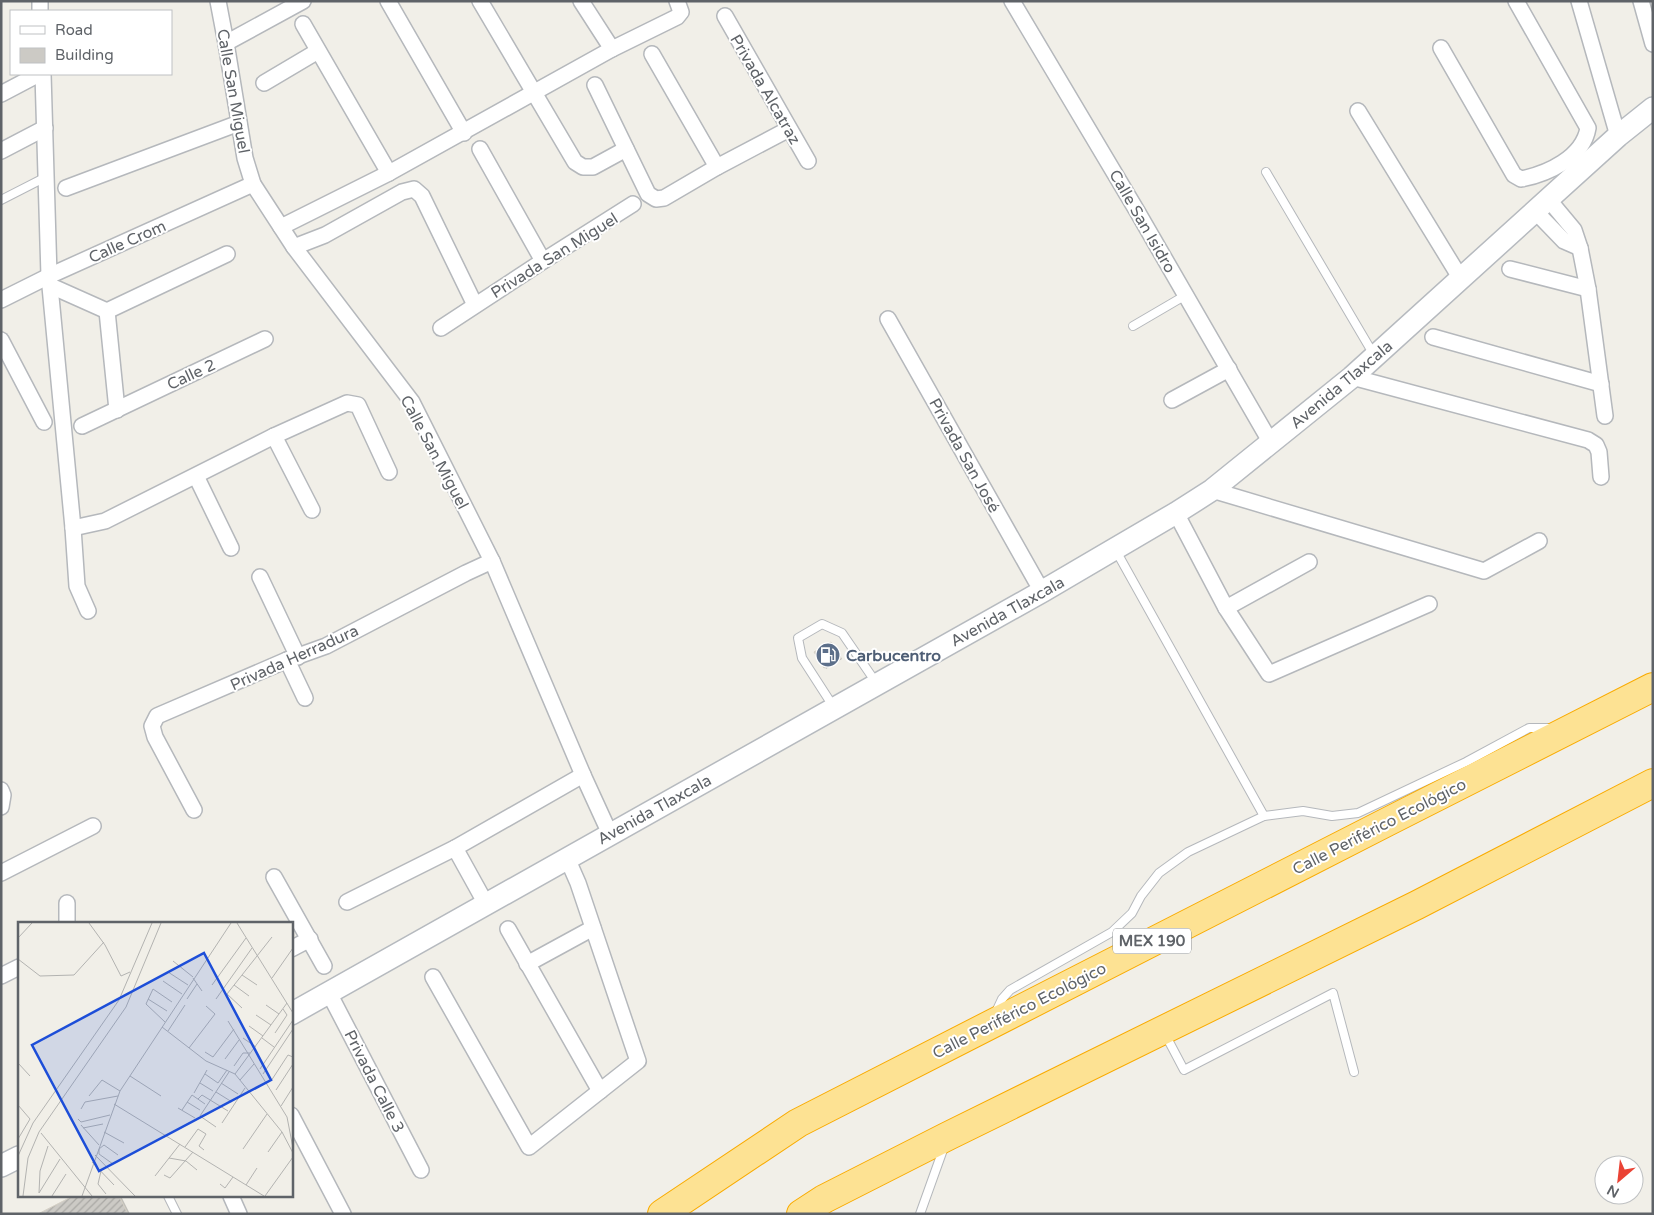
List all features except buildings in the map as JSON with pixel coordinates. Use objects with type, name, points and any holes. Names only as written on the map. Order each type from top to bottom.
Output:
[{"type":"highway","name":"Calle Periférico Ecológico","points":[[662,1214],[798,1123],[1653,688]]},
{"type":"highway","points":[[801,1214],[824,1199],[948,1136],[1417,905],[1653,783]]},
{"type":"street","name":"Calle San Miguel","points":[[218,1],[245,158],[253,184],[294,247],[412,402],[492,561],[610,834]]},
{"type":"street","points":[[226,43],[303,1]]},
{"type":"street","points":[[388,1],[464,133]]},
{"type":"street","points":[[480,1],[575,162],[583,167],[593,167],[626,148]]},
{"type":"street","points":[[581,1],[612,49]]},
{"type":"street","points":[[281,227],[389,173],[612,49],[677,16],[681,12],[677,1]]},
{"type":"street","name":"Calle San Isidro","points":[[1012,1],[1271,443]]},
{"type":"street","points":[[1516,1],[1588,128],[1586,136],[1557,182]]},
{"type":"street","points":[[1579,1],[1618,136]]},
{"type":"street","points":[[1641,1],[1653,44]]},
{"type":"street","name":"Privada Alcatraz","points":[[725,16],[808,161]]},
{"type":"street","points":[[303,24],[389,173]]},
{"type":"street","points":[[1441,48],[1514,174],[1521,180],[1535,177],[1557,182]]},
{"type":"street","points":[[264,83],[318,50]]},
{"type":"street","points":[[652,54],[717,167]]},
{"type":"street","points":[[1,94],[39,75]]},
{"type":"street","points":[[41,75],[45,128],[50,281],[77,586],[88,611]]},
{"type":"street","points":[[595,84],[648,194],[656,199],[664,198],[789,128]]},
{"type":"street","name":"Avenida Tlaxcala","points":[[292,1013],[482,895],[567,858],[1115,550],[1180,521],[1219,492],[1271,443],[1360,379],[1375,357],[1461,279],[1557,182],[1653,108]]},
{"type":"street","points":[[1358,111],[1461,279]]},
{"type":"street","points":[[66,188],[239,123]]},
{"type":"street","points":[[1,150],[45,128]]},
{"type":"street","points":[[480,149],[543,261]]},
{"type":"street","points":[[1557,182],[1580,248],[1588,289],[1605,416]]},
{"type":"street","name":"Calle Crom","points":[[1,300],[50,281],[253,184]]},
{"type":"street","name":"Privada San Miguel","points":[[294,247],[325,235],[402,192],[414,189],[422,196],[475,305]]},
{"type":"street","name":"Privada San Miguel","points":[[440,328],[633,204]]},
{"type":"street","points":[[107,311],[227,254]]},
{"type":"street","points":[[1510,269],[1588,289]]},
{"type":"street","points":[[50,281],[107,311]]},
{"type":"street","points":[[107,311],[117,410]]},
{"type":"street","name":"Privada San José","points":[[888,319],[1043,591]]},
{"type":"street","points":[[1433,338],[1601,384]]},
{"type":"street","name":"Calle 2","points":[[82,426],[265,339]]},
{"type":"street","points":[[1,340],[44,422]]},
{"type":"street","points":[[1172,400],[1228,369]]},
{"type":"street","points":[[1360,379],[1588,440],[1596,445],[1599,452],[1601,477]]},
{"type":"street","points":[[73,528],[105,521],[274,436],[347,403],[358,405],[389,472]]},
{"type":"street","points":[[274,436],[312,510]]},
{"type":"street","points":[[196,476],[230,548]]},
{"type":"street","points":[[1219,492],[1484,571],[1539,541]]},
{"type":"street","points":[[1180,521],[1226,608],[1269,674],[1429,604]]},
{"type":"street","name":"Privada Herradura","points":[[194,810],[155,737],[152,726],[157,716],[326,646],[492,561]]},
{"type":"street","points":[[1226,608],[1309,562]]},
{"type":"street","points":[[260,577],[305,698]]},
{"type":"street","points":[[348,902],[455,848],[583,775]]},
{"type":"street","points":[[1,790],[4,795],[2,807]]},
{"type":"street","points":[[1,873],[93,826]]},
{"type":"street","points":[[455,848],[482,895]]},
{"type":"street","points":[[433,977],[529,1147],[638,1061],[578,883],[567,858]]},
{"type":"street","points":[[274,877],[324,966]]},
{"type":"street","points":[[66,903],[67,922]]},
{"type":"street","points":[[527,964],[593,928]]},
{"type":"street","points":[[508,929],[600,1091]]},
{"type":"street","points":[[292,948],[310,939]]},
{"type":"street","points":[[1,976],[18,968]]},
{"type":"street","name":"Privada Calle 3","points":[[329,992],[421,1170]]},
{"type":"street","points":[[292,1117],[343,1214]]},
{"type":"street","points":[[1,1166],[18,1158]]},
{"type":"street","points":[[232,1198],[239,1214]]},
{"type":"lane","points":[[1266,172],[1375,357]]},
{"type":"lane","points":[[1,200],[46,177]]},
{"type":"lane","points":[[1132,326],[1186,296]]},
{"type":"lane","points":[[1115,550],[1264,816]]},
{"type":"lane","points":[[834,708],[802,658],[798,638],[822,624],[842,633],[877,684]]},
{"type":"lane","points":[[990,1024],[1002,999],[1010,990],[1112,932],[1132,913],[1141,896],[1159,873],[1188,852],[1264,816],[1303,812],[1332,816],[1358,814],[1458,766],[1529,728],[1549,727],[1566,731]]},
{"type":"lane","points":[[1163,1030],[1184,1070],[1333,993],[1354,1072]]},
{"type":"lane","points":[[920,1214],[948,1136]]},
{"type":"lane","points":[[169,1198],[177,1214]]},
{"type":"place","name":"Carbucentro","points":[[828,655]]}]
